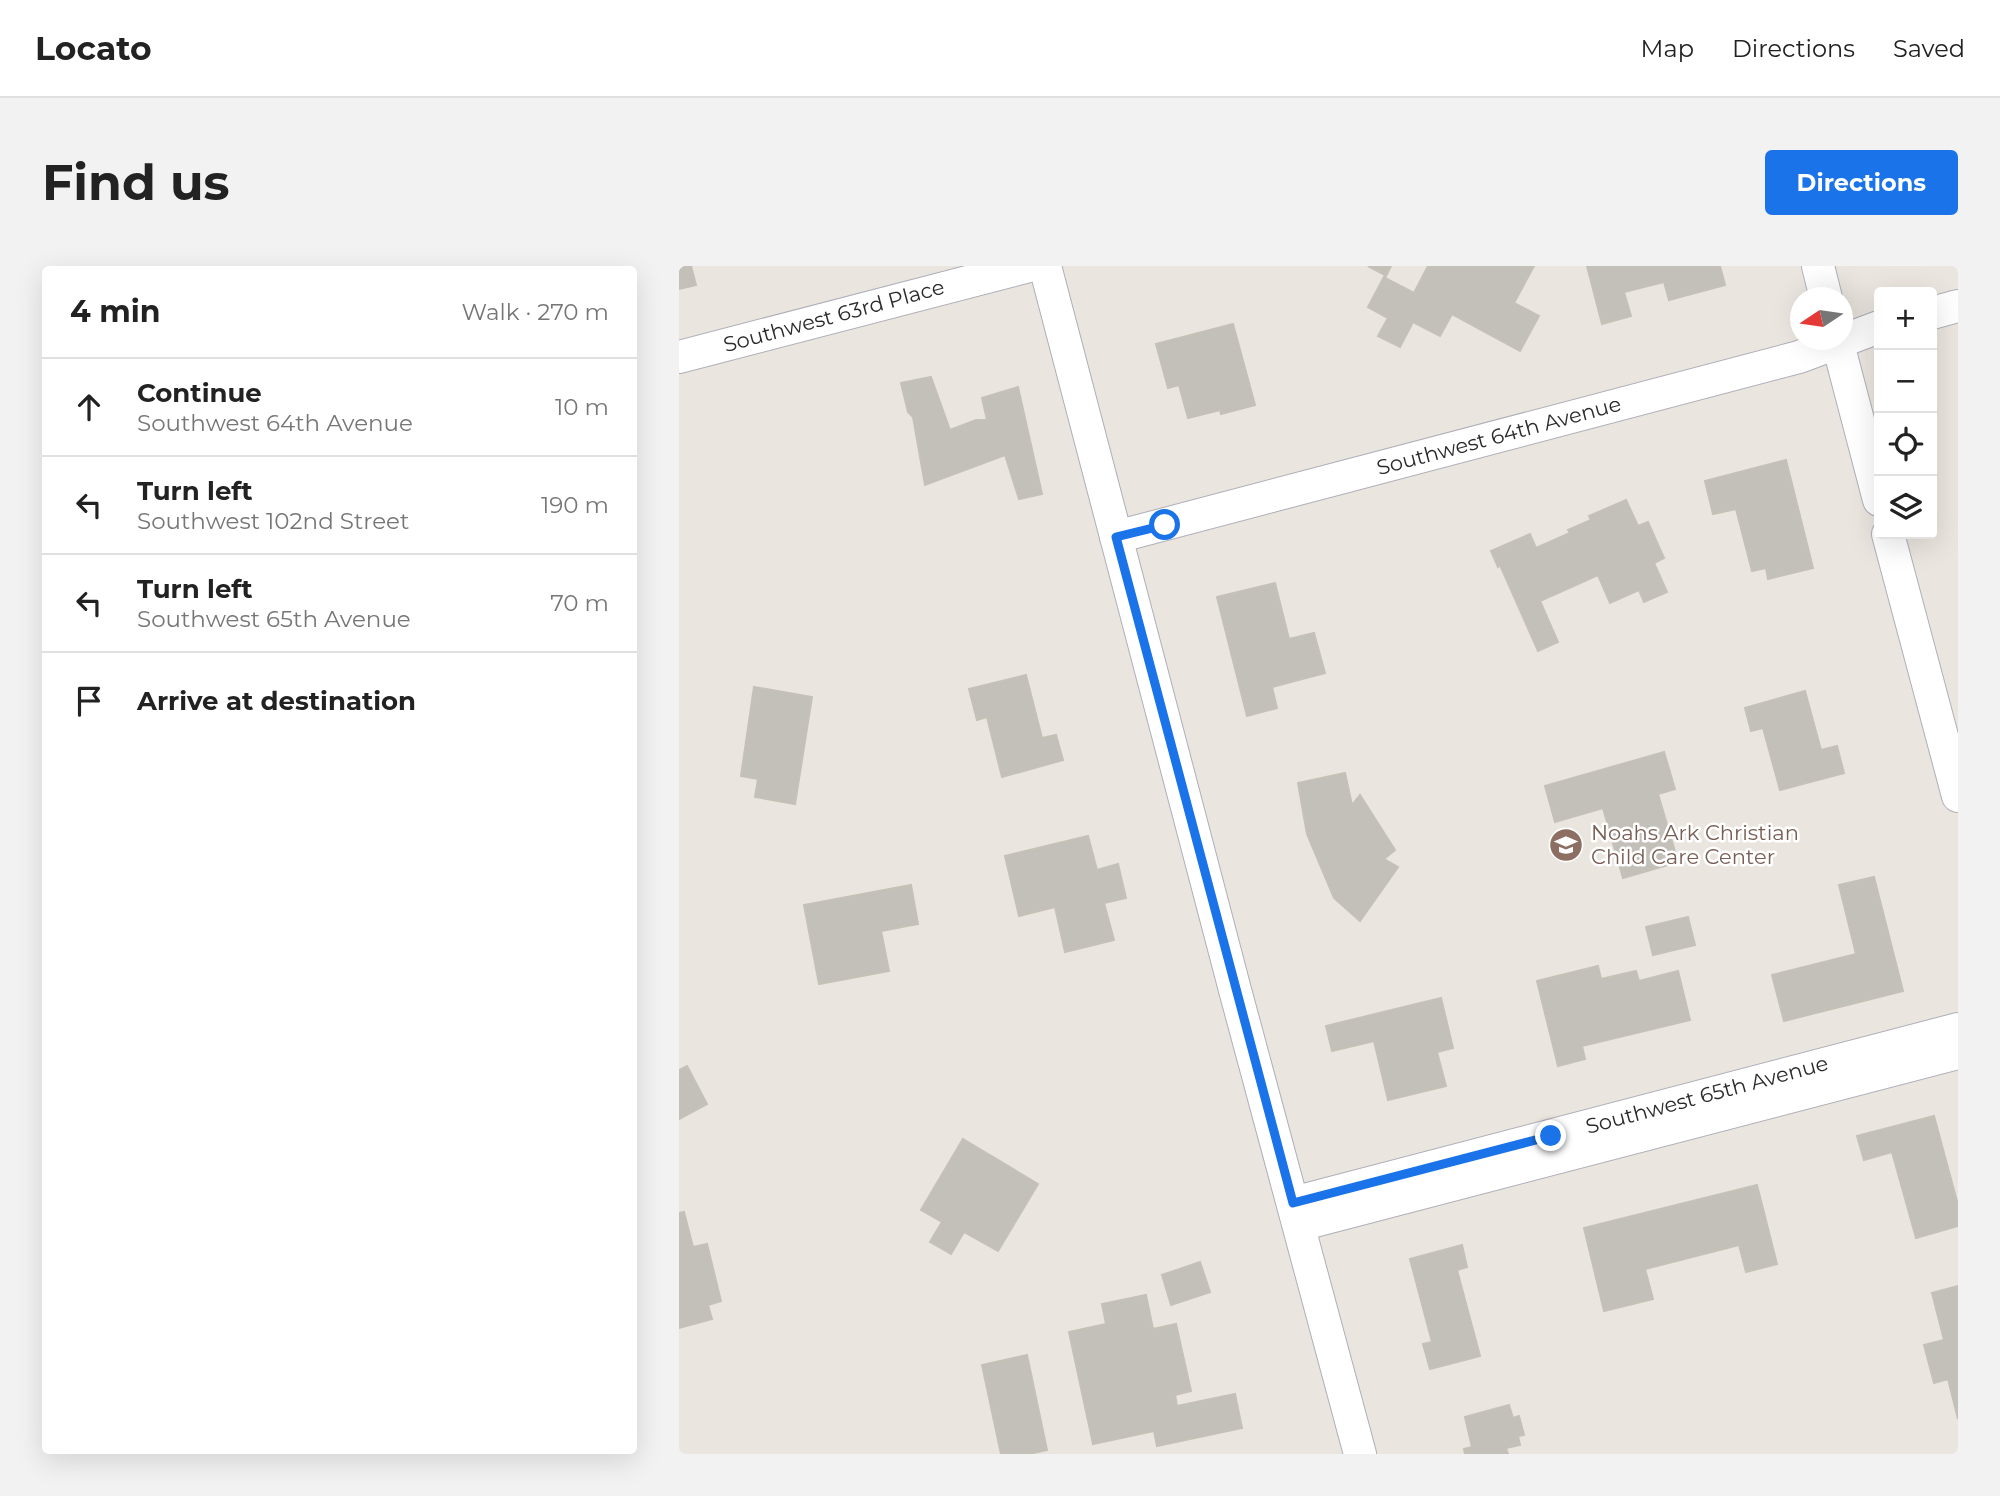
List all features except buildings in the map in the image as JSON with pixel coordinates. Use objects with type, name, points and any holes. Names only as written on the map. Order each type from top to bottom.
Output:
[{"type":"street","name":"Southwest 63rd Place","points":[[679,357],[1029,266]]},
{"type":"street","points":[[1045,266],[1360,1454]]},
{"type":"street","points":[[1818,266],[1823,287]]},
{"type":"street","points":[[1937,312],[1958,306]]},
{"type":"street","name":"Southwest 64th Avenue","points":[[1853,336],[1874,329]]},
{"type":"street","name":"Southwest 64th Avenue","points":[[1116,537],[1786,361],[1815,350]]},
{"type":"street","points":[[1840,350],[1874,481]]},
{"type":"street","points":[[1889,539],[1958,796]]},
{"type":"street","name":"Southwest 65th Avenue","points":[[1296,1214],[1958,1029]]},
{"type":"street","name":"Southwest 65th Avenue","points":[[1296,1214],[1958,1053]]},
{"type":"place","name":"Noahs Ark Christian Child Care Center","points":[[1566,845]]},
{"type":"route","points":[[1165,525],[1116,537],[1293,1203],[1551,1136]]}]
